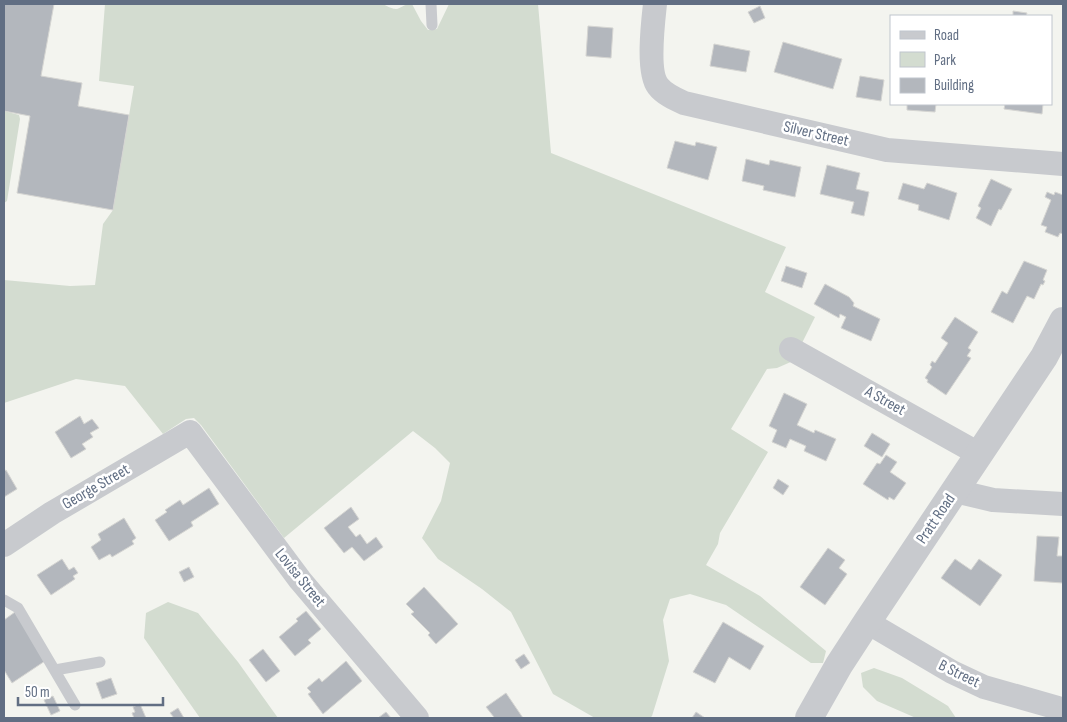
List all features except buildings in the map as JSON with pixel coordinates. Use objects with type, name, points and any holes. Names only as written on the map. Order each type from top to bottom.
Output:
[{"type":"street","name":"Silver Street","points":[[655,4],[652,25],[653,76],[656,84],[662,90],[684,103],[887,150],[1063,164]]},
{"type":"street","name":"Pratt Road","points":[[809,718],[839,665],[1044,357],[1063,321]]},
{"type":"street","name":"A Street","points":[[791,349],[979,454]]},
{"type":"street","name":"George Street","points":[[4,545],[52,512],[190,432]]},
{"type":"street","name":"Lovisa Street","points":[[190,432],[300,580],[417,718]]},
{"type":"street","points":[[955,491],[993,500],[1063,504]]},
{"type":"street","name":"B Street","points":[[867,622],[938,665],[984,687],[1058,708]]},
{"type":"lane","points":[[431,4],[432,25]]},
{"type":"lane","points":[[4,600],[18,608],[75,705]]},
{"type":"lane","points":[[55,670],[100,662]]},
{"type":"green space","points":[[105,4],[383,4],[397,9],[412,4],[428,30],[437,29],[449,4],[538,4],[551,153],[786,247],[765,292],[815,317],[793,361],[777,368],[767,369],[731,429],[768,452],[720,533],[718,544],[706,565],[760,596],[826,651],[823,663],[811,663],[726,605],[690,594],[670,599],[663,620],[669,661],[652,716],[650,718],[595,718],[553,694],[511,612],[482,589],[438,559],[422,538],[441,501],[450,463],[435,448],[413,431],[284,538],[194,418],[186,419],[163,434],[125,386],[76,379],[4,403],[4,280],[70,286],[95,285],[103,224],[113,210],[134,86],[99,81]]},
{"type":"green space","points":[[4,111],[19,115],[20,119],[7,201],[4,203]]},
{"type":"green space","points":[[168,602],[198,613],[238,662],[278,718],[200,718],[144,638],[146,613]]},
{"type":"green space","points":[[874,668],[902,678],[948,706],[956,718],[916,718],[877,701],[863,687],[861,673]]}]
